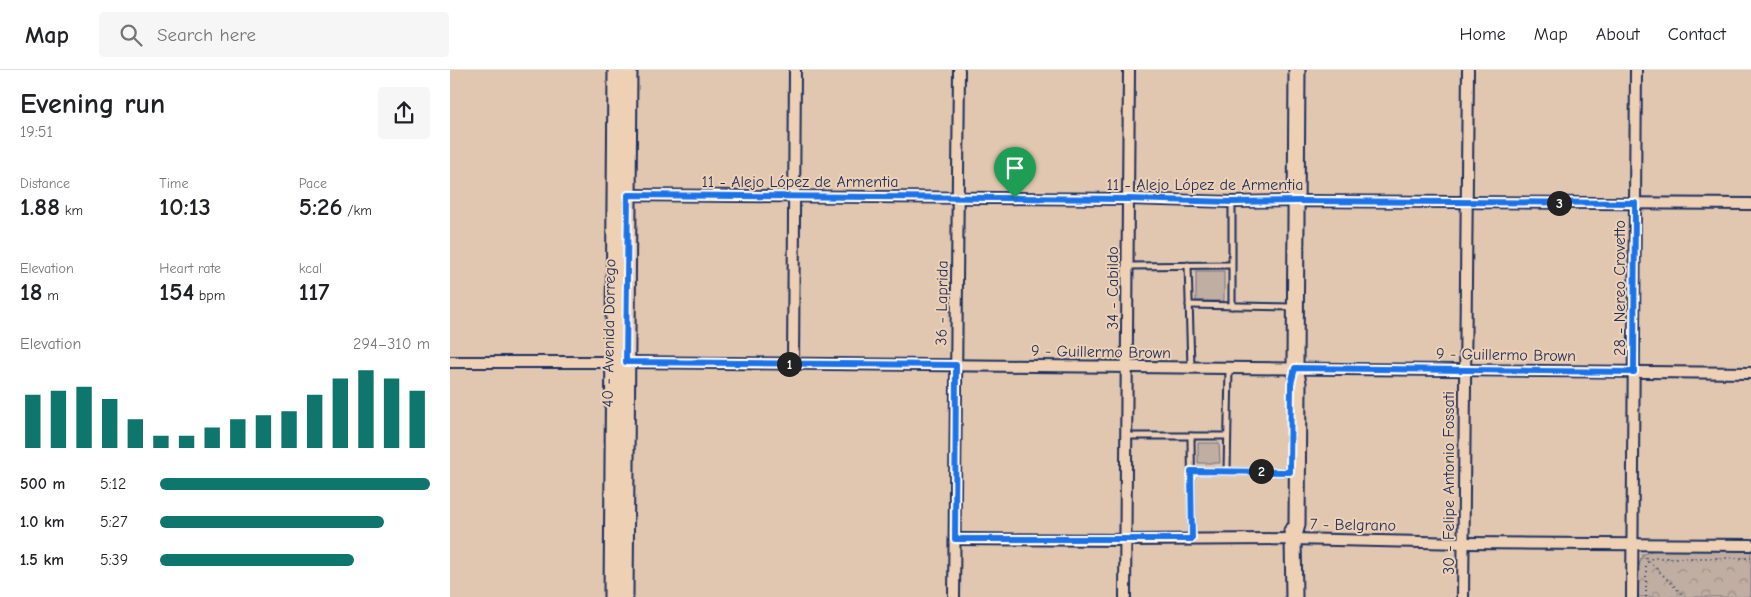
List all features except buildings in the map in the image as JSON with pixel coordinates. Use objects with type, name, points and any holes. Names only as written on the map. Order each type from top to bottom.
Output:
[{"type":"street","name":"40 - Avenida Dorrego","points":[[616,70],[622,195]]},
{"type":"street","name":"40 - Avenida Dorrego","points":[[612,597],[620,362],[622,195],[629,70]]},
{"type":"street","points":[[793,364],[796,70]]},
{"type":"street","name":"36 - Laprida","points":[[954,597],[959,70]]},
{"type":"street","name":"34 - Cabildo","points":[[1125,597],[1129,70]]},
{"type":"street","points":[[1293,539],[1297,525],[1298,383],[1295,368],[1297,70]]},
{"type":"street","name":"30 - Felipe Antonio Fossati","points":[[1463,597],[1468,70]]},
{"type":"street","name":"28 - Nereo Crovetto","points":[[1632,597],[1636,70]]},
{"type":"street","name":"11 - Alejo López de Armentia","points":[[622,195],[1128,199],[1232,202],[1751,204]]},
{"type":"street","name":"9 - Guillermo Brown","points":[[450,362],[1751,373]]},
{"type":"street","name":"40 - Avenida Dorrego","points":[[620,362],[625,597]]},
{"type":"street","points":[[1294,597],[1290,472],[1291,384],[1295,368]]},
{"type":"street","name":"7 - Belgrano","points":[[955,539],[1293,539],[1464,543],[1751,545]]},
{"type":"lane","points":[[1232,202],[1232,306]]},
{"type":"lane","points":[[1188,265],[1191,367]]},
{"type":"lane","points":[[1128,266],[1231,265]]},
{"type":"lane","points":[[1189,305],[1296,307]]},
{"type":"lane","points":[[1227,471],[1226,436],[1229,368]]},
{"type":"lane","points":[[1126,436],[1226,436]]},
{"type":"lane","points":[[1191,436],[1192,539]]},
{"type":"lane","points":[[1191,471],[1290,472]]},
{"type":"path","points":[[1632,544],[1684,597]]},
{"type":"path","points":[[1646,597],[1646,564],[1652,558],[1751,558]]},
{"type":"green space","points":[[1196,271],[1224,271],[1224,301],[1196,301]]},
{"type":"green space","points":[[1198,443],[1219,443],[1220,463],[1198,463]]},
{"type":"green space","points":[[1656,549],[1751,550],[1751,597],[1637,597],[1638,569],[1642,555]]},
{"type":"route","points":[[628,195],[1015,198],[1232,202],[1635,203],[1634,372],[1295,368],[1291,384],[1290,472],[1191,471],[1192,539],[955,539],[956,365],[626,362],[628,195]]}]
